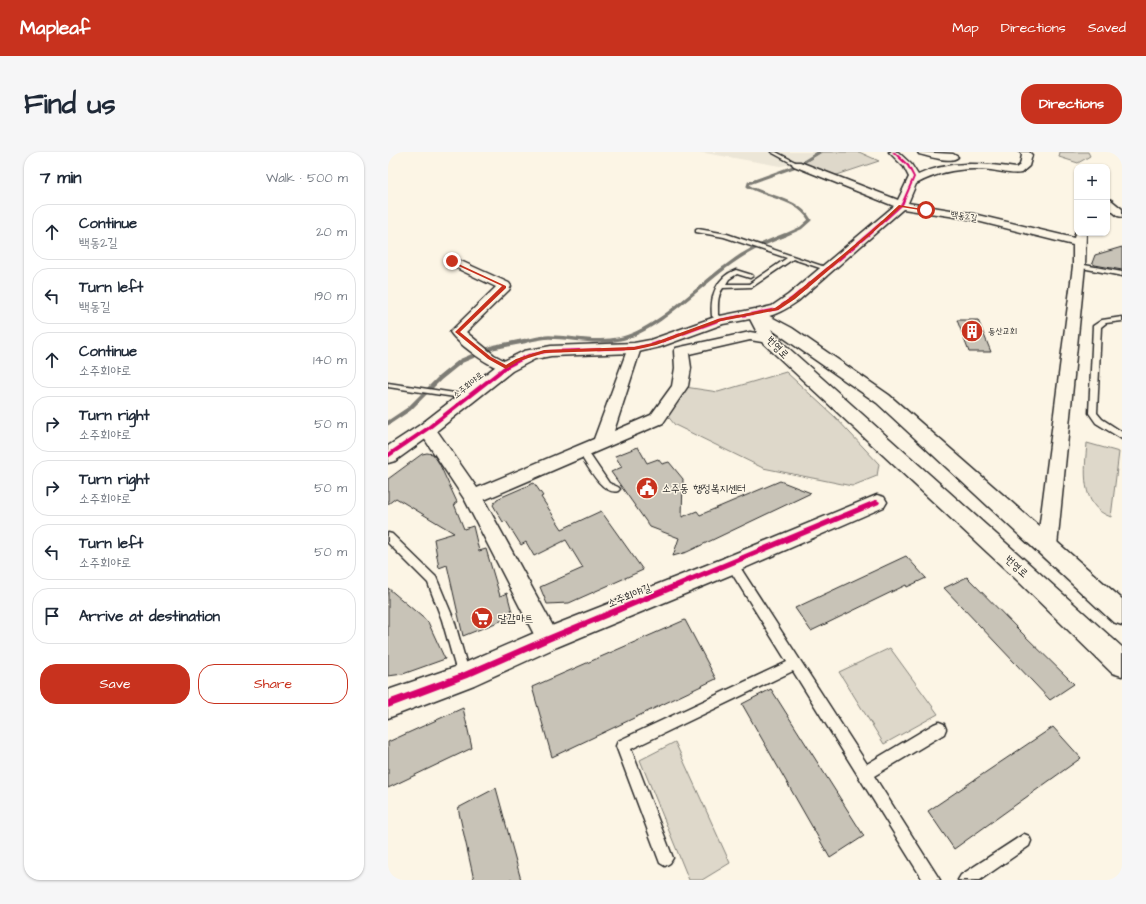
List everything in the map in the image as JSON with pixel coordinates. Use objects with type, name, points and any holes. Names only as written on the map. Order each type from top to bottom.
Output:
[{"type":"street","points":[[755,314],[776,309],[793,298],[900,206],[914,177],[908,166],[893,152]]},
{"type":"street","points":[[922,152],[938,156],[953,154],[953,160],[961,166]]},
{"type":"street","points":[[912,182],[934,170],[961,166],[988,166],[1018,171],[1024,166],[1027,156],[1024,152]]},
{"type":"street","name":"백동2길","points":[[797,164],[900,206],[969,216],[1079,238]]},
{"type":"street","points":[[1110,204],[1122,214]]},
{"type":"street","points":[[1047,546],[1079,266],[1079,238]]},
{"type":"street","name":"소주회야로","points":[[452,261],[504,286],[457,332],[489,358],[506,367]]},
{"type":"street","name":"소주회야로","points":[[388,456],[427,429],[460,395],[517,360],[544,352],[634,348],[654,344],[720,320],[755,314]]},
{"type":"street","name":"번영로","points":[[755,314],[786,331],[883,399],[1122,614]]},
{"type":"street","name":"번영로","points":[[755,314],[768,339],[1026,574],[1122,664]]},
{"type":"street","points":[[473,497],[657,419],[680,386],[683,368],[681,351],[750,336],[768,339]]},
{"type":"street","points":[[601,443],[634,348]]},
{"type":"street","points":[[808,376],[811,370],[819,366],[835,366]]},
{"type":"street","points":[[427,429],[473,497],[548,639]]},
{"type":"street","name":"소주회야1길","points":[[388,704],[464,676],[548,639],[732,564],[877,502]]},
{"type":"lane","points":[[773,152],[797,164]]},
{"type":"lane","points":[[698,232],[725,235],[828,269]]},
{"type":"lane","points":[[721,286],[750,286],[792,257]]},
{"type":"lane","points":[[1079,266],[1122,274]]},
{"type":"lane","points":[[720,320],[715,316],[715,293],[727,278],[736,272],[750,276]]},
{"type":"lane","points":[[1122,319],[1104,321],[1097,326],[1093,413],[1099,421],[1122,436]]},
{"type":"lane","points":[[388,385],[460,395]]},
{"type":"lane","points":[[583,451],[606,485],[615,489]]},
{"type":"lane","points":[[388,537],[432,580],[448,620],[464,676]]},
{"type":"lane","points":[[732,564],[932,880]]},
{"type":"lane","points":[[665,858],[623,746],[795,664]]},
{"type":"lane","points":[[865,773],[939,729]]},
{"type":"lane","points":[[966,880],[1024,841]]},
{"type":"shaded area","points":[[699,152],[815,152],[801,163],[780,166]]},
{"type":"shaded area","points":[[822,152],[859,152],[879,161],[834,176],[802,164]]},
{"type":"shaded area","points":[[1060,152],[1088,152],[1090,156],[1078,163],[1059,157]]},
{"type":"shaded area","points":[[786,372],[835,417],[879,464],[877,476],[852,486],[763,468],[675,425],[666,414],[685,387],[718,392]]},
{"type":"shaded area","points":[[1087,443],[1119,452],[1111,517],[1101,512],[1093,504],[1089,496],[1085,475]]},
{"type":"shaded area","points":[[890,648],[938,714],[884,744],[839,672]]},
{"type":"shaded area","points":[[675,742],[730,863],[702,880],[689,880],[640,760]]},
{"type":"building","points":[[1122,247],[1122,270],[1095,265],[1092,263],[1095,255]]},
{"type":"building","name":"동산교회","points":[[957,320],[978,320],[991,352],[969,352]]},
{"type":"building","points":[[638,447],[647,463],[658,459],[662,464],[669,462],[683,479],[682,517],[697,511],[700,515],[780,481],[811,493],[687,552],[673,556],[679,538],[650,527],[611,472],[622,467],[615,456]]},
{"type":"building","points":[[422,454],[433,454],[439,463],[457,502],[454,504],[464,529],[473,526],[479,551],[486,549],[500,596],[507,593],[513,616],[463,636],[447,565],[439,568],[434,539],[454,533],[396,498],[388,504],[388,479]]},
{"type":"building","points":[[534,483],[543,496],[541,497],[562,529],[601,511],[643,570],[569,603],[547,604],[540,587],[583,568],[566,540],[534,556],[526,542],[521,545],[506,521],[503,522],[493,505],[497,499]]},
{"type":"building","points":[[906,556],[926,578],[907,587],[906,585],[811,631],[795,608]]},
{"type":"building","points":[[967,577],[1074,684],[1050,700],[944,588]]},
{"type":"building","points":[[388,588],[428,622],[445,659],[403,674],[388,676]]},
{"type":"building","points":[[685,620],[716,679],[552,757],[532,687]]},
{"type":"building","points":[[771,689],[864,836],[830,858],[742,704]]},
{"type":"building","points":[[463,708],[472,748],[388,788],[388,742]]},
{"type":"building","points":[[1053,727],[1081,758],[954,849],[928,811]]},
{"type":"building","points":[[496,788],[521,880],[474,880],[458,808]]},
{"type":"waterway","points":[[783,236],[801,228],[810,220],[798,207],[782,199],[756,190],[748,186],[749,183],[799,165],[819,152]]},
{"type":"waterway","points":[[519,342],[549,337],[602,341],[619,339],[632,335],[646,328],[674,309],[739,257],[761,245],[785,235]]},
{"type":"waterway","points":[[388,423],[409,409],[440,378],[461,361],[494,347],[525,341]]},
{"type":"cycle path","points":[[388,456],[427,429],[506,367],[530,355],[551,351],[634,348],[654,344],[720,320],[777,309],[793,298],[902,204],[914,177],[908,166],[893,152]]},
{"type":"cycle path","points":[[388,704],[464,676],[548,639],[877,502]]},
{"type":"place","name":"동산교회","points":[[972,331]]},
{"type":"place","name":"소주동 행정복지센터","points":[[647,488]]},
{"type":"place","name":"달감마트","points":[[482,618]]},
{"type":"route","points":[[452,261],[504,286],[457,332],[489,358],[506,367],[517,360],[544,352],[634,348],[654,344],[720,320],[776,309],[793,298],[900,206],[926,210]]}]
